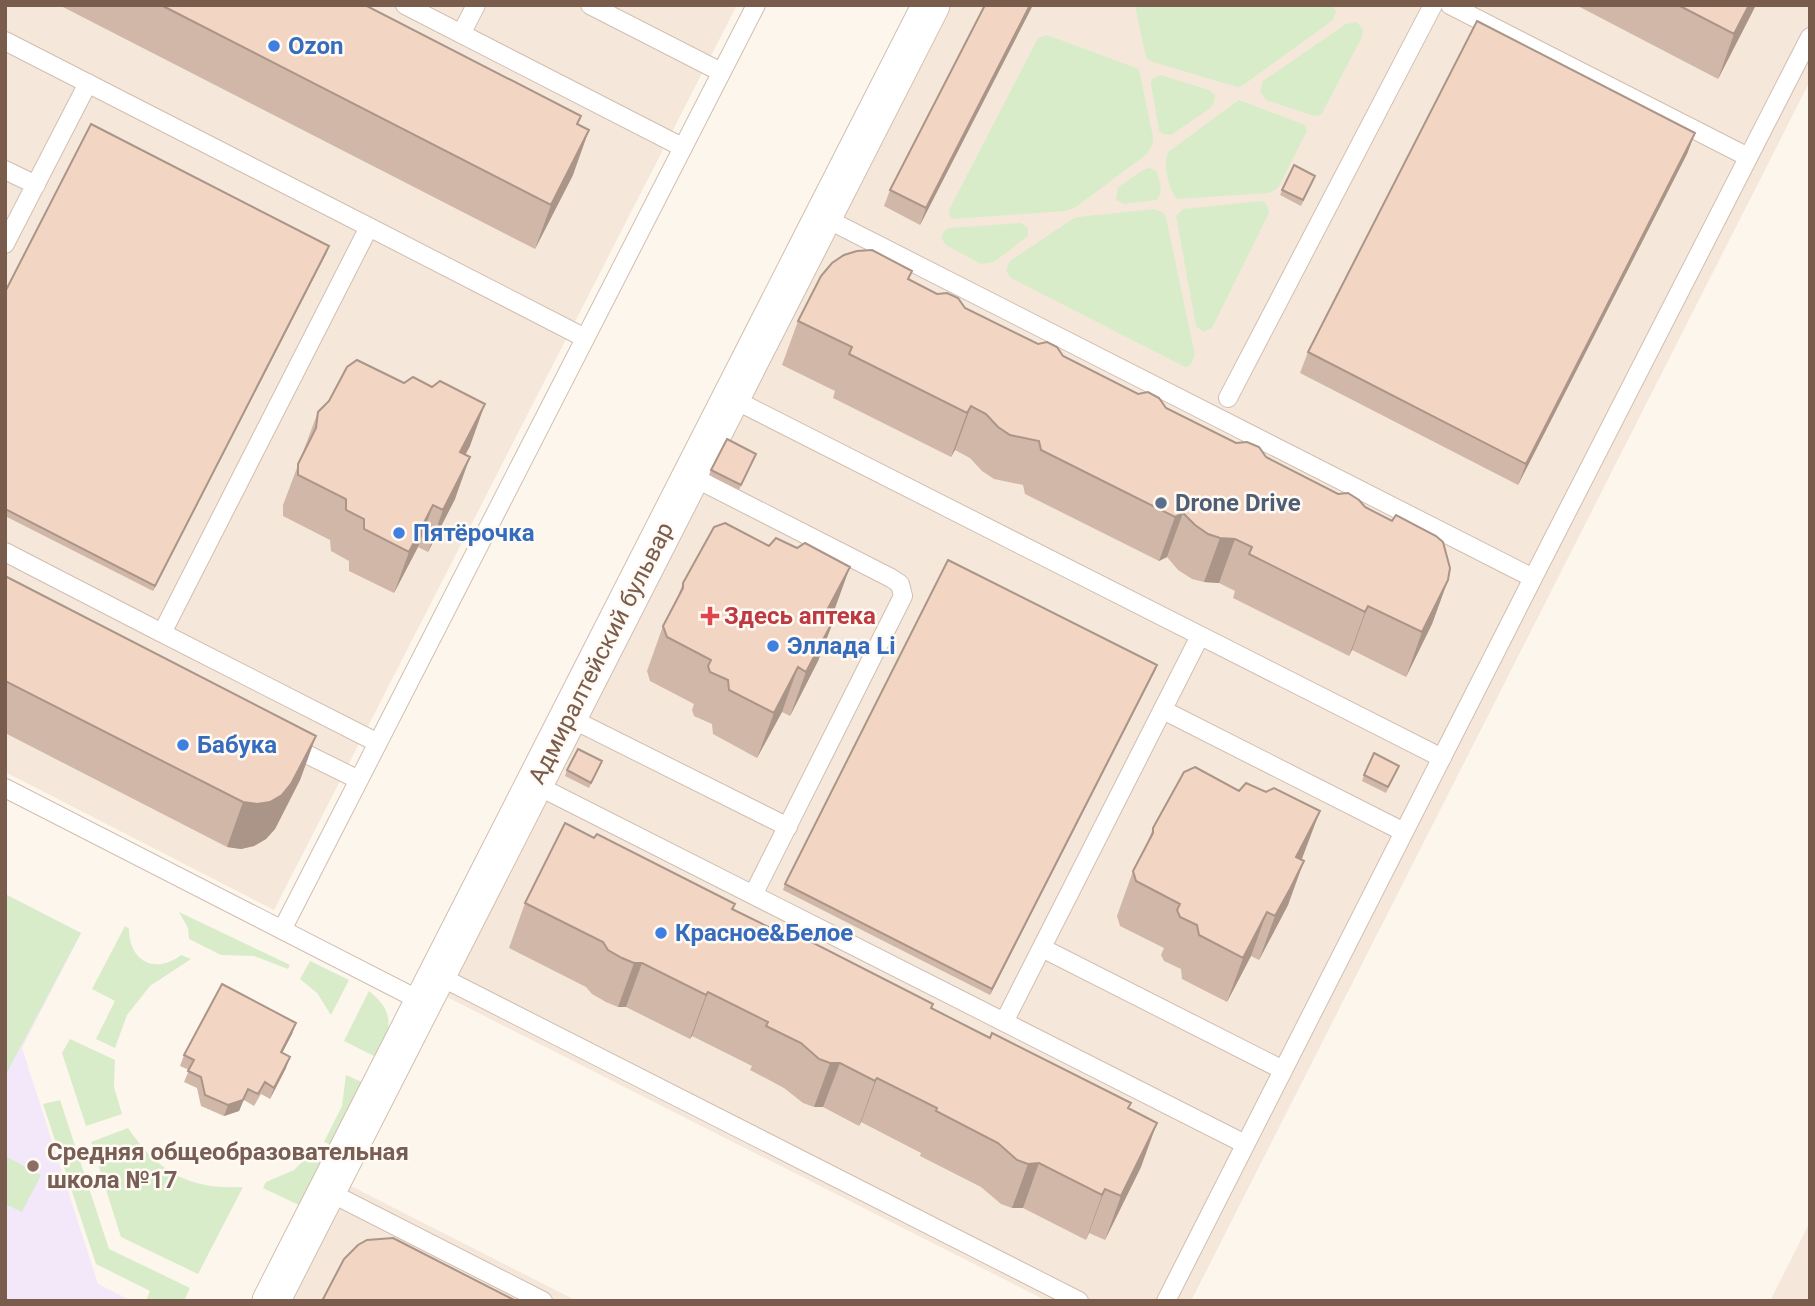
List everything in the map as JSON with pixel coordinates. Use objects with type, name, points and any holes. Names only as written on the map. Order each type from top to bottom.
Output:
[{"type":"street","name":"Адмиралтейский бульвар","points":[[271,1301],[931,5]]},
{"type":"lane","points":[[405,5],[682,147]]},
{"type":"lane","points":[[461,34],[476,5]]},
{"type":"lane","points":[[590,5],[721,72]]},
{"type":"lane","points":[[282,930],[756,5]]},
{"type":"lane","points":[[1228,398],[1433,5]]},
{"type":"lane","points":[[1450,5],[1748,157]]},
{"type":"lane","points":[[1166,1301],[1810,37]]},
{"type":"lane","points":[[5,41],[585,338]]},
{"type":"lane","points":[[5,244],[88,83]]},
{"type":"lane","points":[[5,170],[36,185]]},
{"type":"lane","points":[[823,217],[1533,578]]},
{"type":"lane","points":[[162,633],[369,227]]},
{"type":"lane","points":[[731,398],[1442,758]]},
{"type":"lane","points":[[691,476],[900,584],[903,596],[753,895]]},
{"type":"lane","points":[[5,552],[378,743]]},
{"type":"lane","points":[[1004,1022],[1200,636]]},
{"type":"lane","points":[[1163,710],[1404,832]]},
{"type":"lane","points":[[568,716],[788,827]]},
{"type":"lane","points":[[272,737],[359,780]]},
{"type":"lane","points":[[534,784],[1245,1144]]},
{"type":"lane","points":[[5,788],[282,930],[430,989],[1079,1301]]},
{"type":"lane","points":[[1042,948],[1283,1070]]},
{"type":"lane","points":[[327,1191],[543,1301]]},
{"type":"shaded area","points":[[5,5],[737,5],[274,910],[5,772]]},
{"type":"shaded area","points":[[946,5],[1810,5],[1810,81],[1191,1301],[1047,1301],[443,995]]},
{"type":"shaded area","name":"Средняя общеобразовательная школа №17","points":[[5,894],[81,933],[22,1048],[98,1284],[132,1301],[5,1301]]},
{"type":"shaded area","points":[[347,1184],[577,1301],[288,1301]]},
{"type":"shaded area","points":[[1810,1222],[1810,1301],[1770,1301]]},
{"type":"green space","points":[[1135,5],[1333,5],[1336,11],[1333,20],[1237,87],[1146,58]]},
{"type":"green space","points":[[1357,22],[1363,30],[1362,37],[1321,115],[1314,116],[1266,100],[1260,91],[1263,81],[1346,24]]},
{"type":"green space","points":[[1047,35],[1139,69],[1153,137],[1148,153],[1076,207],[1065,211],[953,219],[949,215],[950,208],[1038,38]]},
{"type":"green space","points":[[1160,75],[1209,90],[1215,95],[1213,105],[1209,109],[1171,135],[1159,131],[1151,84],[1152,79]]},
{"type":"green space","points":[[1239,100],[1305,125],[1307,131],[1278,188],[1269,193],[1177,199],[1167,177],[1168,152]]},
{"type":"green space","points":[[1150,168],[1156,171],[1160,186],[1160,194],[1156,200],[1124,204],[1116,200],[1118,187]]},
{"type":"green space","points":[[1263,201],[1269,213],[1212,328],[1204,332],[1196,326],[1176,216],[1183,209]]},
{"type":"green space","points":[[1154,209],[1164,213],[1166,218],[1195,355],[1190,366],[1185,367],[1011,278],[1006,271],[1010,261],[1077,217]]},
{"type":"green space","points":[[1021,223],[1028,228],[1028,236],[994,262],[981,264],[946,245],[941,238],[949,228]]},
{"type":"green space","points":[[5,894],[81,933],[5,1076]]},
{"type":"green space","points":[[179,912],[290,965],[288,969],[254,956],[221,955],[189,939],[188,928]]},
{"type":"green space","points":[[125,926],[129,929],[133,949],[145,961],[162,964],[181,955],[191,959],[150,986],[127,1015],[115,1048],[96,1039],[115,1001],[92,989]]},
{"type":"green space","points":[[310,961],[349,980],[331,1015],[317,993],[300,979]]},
{"type":"green space","points":[[369,991],[384,1006],[387,1014],[388,1030],[378,1058],[344,1041]]},
{"type":"green space","points":[[70,1039],[115,1060],[114,1087],[122,1114],[86,1126],[62,1053]]},
{"type":"green space","points":[[346,1075],[364,1083],[333,1146],[324,1142],[342,1106]]},
{"type":"green space","points":[[60,1100],[109,1249],[190,1288],[184,1301],[146,1301],[150,1291],[96,1264],[43,1104]]},
{"type":"green space","points":[[128,1128],[151,1156],[176,1175],[206,1185],[243,1187],[198,1274],[121,1237],[91,1142]]},
{"type":"green space","points":[[315,1149],[327,1155],[301,1206],[263,1188],[266,1182],[294,1170]]},
{"type":"green space","points":[[5,1156],[41,1175],[22,1212],[5,1204]]},
{"type":"building","points":[[161,5],[365,5],[581,116],[577,124],[589,130],[551,205]]},
{"type":"building","points":[[985,5],[1030,5],[926,208],[890,190]]},
{"type":"building","points":[[1678,5],[1749,5],[1734,34]]},
{"type":"building","points":[[1477,21],[1695,133],[1526,464],[1308,352]]},
{"type":"building","points":[[91,124],[329,246],[155,586],[5,509],[5,292]]},
{"type":"building","points":[[1294,165],[1315,176],[1303,200],[1282,190]]},
{"type":"building","points":[[872,250],[912,271],[908,279],[937,294],[947,293],[958,298],[965,308],[1038,344],[1047,342],[1057,347],[1063,356],[1138,394],[1148,392],[1159,398],[1166,408],[1236,443],[1247,442],[1259,447],[1266,457],[1338,494],[1348,493],[1365,507],[1392,521],[1396,515],[1436,536],[1443,542],[1450,568],[1448,580],[1422,632],[1368,606],[1365,612],[1249,554],[1252,547],[1235,539],[1208,534],[1183,513],[1175,517],[1041,450],[1039,441],[1010,435],[986,414],[971,406],[967,413],[849,354],[852,347],[798,321],[821,276],[832,263],[844,255]]},
{"type":"building","points":[[357,360],[404,383],[413,377],[432,387],[440,381],[485,404],[460,452],[470,457],[443,510],[433,505],[409,552],[364,529],[364,519],[346,510],[346,499],[298,475],[298,464],[316,428],[318,412],[329,401],[347,367]]},
{"type":"building","points":[[727,439],[756,454],[741,485],[711,470]]},
{"type":"building","points":[[725,523],[769,546],[776,538],[797,548],[805,543],[850,567],[826,612],[835,617],[806,672],[798,667],[774,713],[729,690],[728,680],[710,672],[708,666],[711,660],[667,637],[663,626],[714,527]]},
{"type":"building","points":[[948,560],[1157,665],[992,989],[785,884]]},
{"type":"building","points":[[5,576],[316,736],[291,784],[282,795],[270,802],[243,802],[5,681]]},
{"type":"building","points":[[578,749],[602,761],[591,783],[567,770]]},
{"type":"building","points":[[1374,753],[1399,766],[1388,787],[1364,775]]},
{"type":"building","points":[[1195,767],[1239,791],[1246,783],[1266,792],[1274,788],[1320,811],[1296,857],[1304,861],[1290,889],[1275,916],[1267,912],[1243,958],[1199,935],[1197,925],[1180,917],[1177,910],[1180,904],[1136,881],[1133,871],[1184,772]]},
{"type":"building","points":[[565,823],[594,838],[597,834],[735,904],[732,909],[791,938],[794,933],[933,1004],[931,1008],[990,1038],[992,1033],[1131,1103],[1128,1108],[1157,1123],[1121,1196],[1105,1189],[1102,1195],[1039,1163],[1028,1164],[1017,1160],[998,1143],[936,1111],[937,1108],[877,1078],[875,1081],[840,1063],[819,1059],[801,1043],[766,1026],[768,1022],[642,963],[622,958],[608,950],[603,942],[525,903]]},
{"type":"building","points":[[222,984],[296,1023],[281,1052],[290,1057],[274,1088],[265,1082],[258,1094],[248,1089],[243,1100],[228,1105],[205,1095],[201,1077],[188,1071],[194,1060],[184,1055]]},
{"type":"building","points":[[393,1238],[516,1301],[322,1301],[344,1259],[358,1245],[367,1240]]},
{"type":"place","name":"Ozon","points":[[274,46]]},
{"type":"place","name":"Drone Drive","points":[[1161,503]]},
{"type":"place","name":"Пятёрочка","points":[[399,533]]},
{"type":"place","name":"Здесь аптека","points":[[710,616]]},
{"type":"place","name":"Эллада Li","points":[[773,646]]},
{"type":"place","name":"Бабука","points":[[183,745]]},
{"type":"place","name":"Красное&Белое","points":[[661,933]]},
{"type":"place","name":"Средняя общеобразовательная школа №17","points":[[33,1166]]}]
